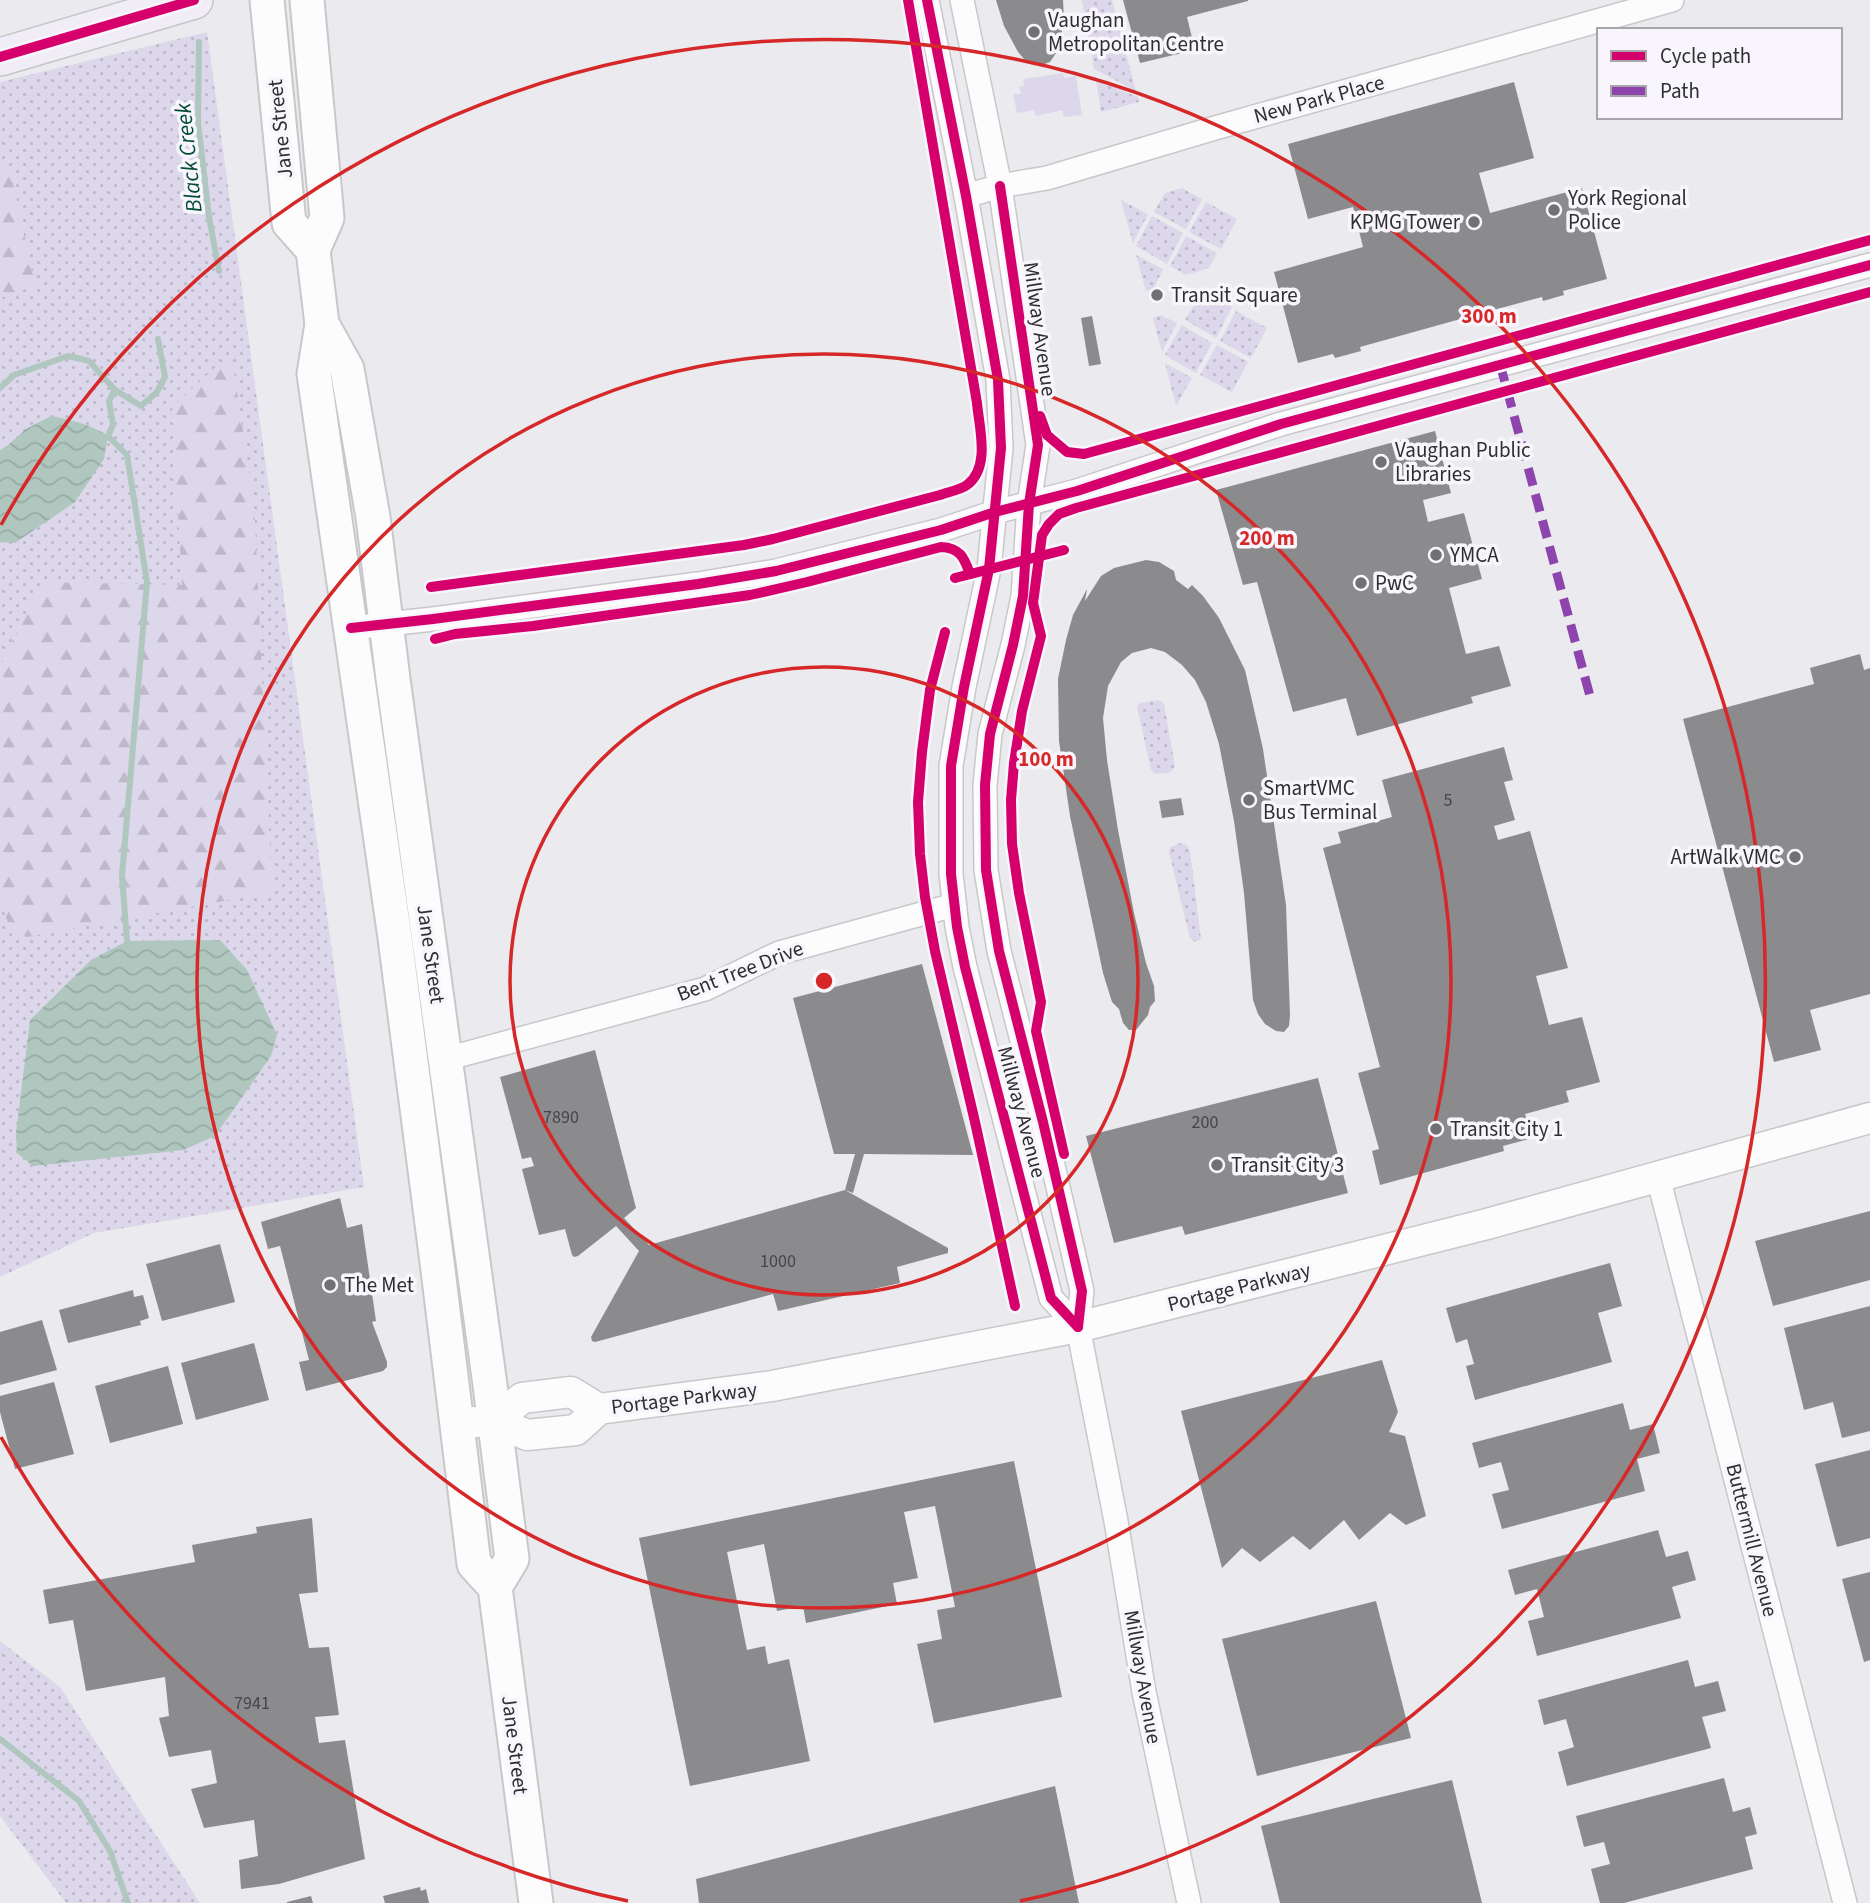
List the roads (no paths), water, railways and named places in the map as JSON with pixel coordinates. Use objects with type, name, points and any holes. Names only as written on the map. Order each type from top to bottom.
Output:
[{"type":"main road","points":[[0,57],[194,0]]},
{"type":"main road","name":"Jane Street","points":[[267,0],[289,223],[313,250]]},
{"type":"main road","name":"Jane Street","points":[[307,0],[327,218],[313,250],[322,324],[314,374],[397,952],[474,1564],[495,1587],[536,1903]]},
{"type":"main road","name":"Jane Street","points":[[322,324],[348,369],[373,517],[512,1559],[495,1587]]},
{"type":"street","name":"Millway Avenue","points":[[927,0],[966,196],[998,380],[1001,448],[989,569],[964,687],[951,766],[951,874],[954,905],[965,967],[1051,1298],[1078,1327]]},
{"type":"street","name":"Millway Avenue","points":[[962,0],[1000,186],[1038,445],[1029,504],[1023,596],[990,734],[985,785],[986,870],[999,951],[1043,1122],[1082,1291],[1078,1327],[1116,1521],[1144,1692],[1189,1903]]},
{"type":"street","name":"New Park Place","points":[[966,196],[1000,186],[1047,178],[1672,0]]},
{"type":"street","points":[[351,628],[698,584],[776,571],[941,530],[995,512],[1077,491],[1281,424],[1870,265]]},
{"type":"street","name":"Bent Tree Drive","points":[[446,1059],[705,989],[779,953],[954,905]]},
{"type":"street","name":"Portage Parkway","points":[[495,1421],[522,1398],[571,1392],[598,1409],[772,1387],[1078,1327],[1339,1262],[1870,1118]]},
{"type":"street","name":"Buttermill Avenue","points":[[1658,1177],[1845,1903]]},
{"type":"street","points":[[457,1423],[495,1421]]},
{"type":"water","points":[[51,416],[81,423],[108,436],[104,459],[75,502],[15,543],[0,542],[0,450],[26,429]]},
{"type":"water","points":[[220,940],[247,970],[277,1035],[271,1056],[215,1136],[183,1150],[33,1166],[17,1153],[16,1133],[30,1020],[91,960],[127,941]]},
{"type":"waterway","name":"Black Creek","points":[[199,42],[198,122],[209,217],[219,271]]},
{"type":"waterway","name":"Black Creek","points":[[0,388],[14,375],[68,356],[89,361],[115,390],[141,406],[157,392],[165,377],[158,339]]},
{"type":"waterway","points":[[115,390],[109,401],[113,425],[108,436],[127,455],[147,582],[122,876],[127,941]]},
{"type":"waterway","name":"Black Creek","points":[[0,1739],[79,1801],[110,1851],[128,1903]]},
{"type":"place","name":"Vaughan Metropolitan Centre","points":[[1034,32]]},
{"type":"place","name":"York Regional Police","points":[[1554,210]]},
{"type":"place","name":"KPMG Tower","points":[[1474,222]]},
{"type":"place","name":"Transit Square","points":[[1157,295]]},
{"type":"place","name":"Vaughan Public Libraries","points":[[1381,462]]},
{"type":"place","name":"YMCA","points":[[1436,555]]},
{"type":"place","name":"PwC","points":[[1361,583]]},
{"type":"place","name":"SmartVMC Bus Terminal","points":[[1249,800]]},
{"type":"place","name":"ArtWalk VMC","points":[[1795,857]]},
{"type":"place","name":"Transit City 1","points":[[1436,1129]]},
{"type":"place","name":"Transit City 3","points":[[1217,1165]]},
{"type":"place","name":"The Met","points":[[330,1285]]}]
